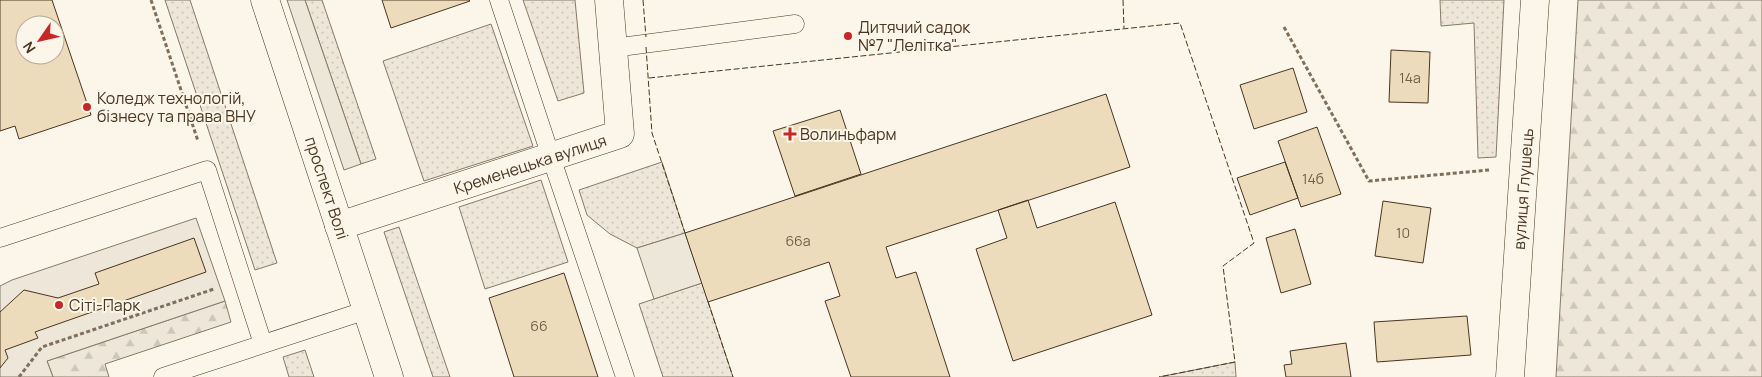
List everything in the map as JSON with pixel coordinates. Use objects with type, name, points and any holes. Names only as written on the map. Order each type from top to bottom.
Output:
[{"type":"street","name":"проспект Волі","points":[[265,0],[389,377]]},
{"type":"street","name":"Кременецька вулиця","points":[[339,226],[620,134],[609,0]]},
{"type":"street","name":"вулиця Глушець","points":[[1510,377],[1535,0]]},
{"type":"lane","points":[[500,0],[625,377]]},
{"type":"lane","points":[[613,48],[795,24]]},
{"type":"lane","points":[[0,238],[207,170],[263,344]]},
{"type":"lane","points":[[163,377],[366,310]]},
{"type":"path","points":[[151,0],[207,170]]},
{"type":"path","points":[[1284,27],[1369,181],[1525,167]]},
{"type":"path","points":[[19,377],[42,347],[242,280]]},
{"type":"green space","points":[[165,0],[190,0],[277,263],[255,270]]},
{"type":"green space","points":[[305,0],[322,0],[376,159],[361,164]]},
{"type":"green space","points":[[523,0],[575,0],[584,93],[558,101]]},
{"type":"green space","points":[[1440,0],[1504,0],[1496,157],[1478,158],[1474,23],[1441,26]]},
{"type":"green space","points":[[1578,0],[1762,0],[1762,377],[1556,377]]},
{"type":"green space","points":[[491,24],[533,146],[424,181],[383,61]]},
{"type":"green space","points":[[662,162],[685,233],[637,248],[610,234],[587,215],[579,190]]},
{"type":"green space","points":[[541,180],[568,262],[485,289],[459,207]]},
{"type":"green space","points":[[196,218],[225,301],[47,361],[53,377],[0,377],[0,286],[12,280]]},
{"type":"green space","points":[[399,227],[450,377],[433,377],[384,232]]},
{"type":"green space","points":[[702,283],[733,377],[663,377],[639,304]]},
{"type":"green space","points":[[225,301],[231,322],[105,364],[109,377],[53,377],[47,361]]},
{"type":"green space","points":[[305,350],[314,377],[289,377],[283,357]]},
{"type":"green space","points":[[1235,362],[1236,377],[1159,377]]},
{"type":"shaded area","points":[[287,0],[305,0],[361,164],[344,170]]},
{"type":"shaded area","points":[[685,233],[702,283],[654,299],[637,248]]},
{"type":"building","points":[[0,0],[52,0],[57,15],[15,15],[15,65],[65,65],[65,38],[91,115],[19,139],[15,126],[0,131]]},
{"type":"building","points":[[382,0],[469,0],[470,1],[391,28]]},
{"type":"building","points":[[1391,50],[1430,52],[1428,103],[1389,102]]},
{"type":"building","points":[[1293,68],[1307,112],[1254,129],[1240,85]]},
{"type":"building","points":[[1106,94],[1130,167],[886,247],[896,278],[916,272],[950,377],[851,377],[825,301],[840,296],[829,262],[708,302],[685,233]]},
{"type":"building","points":[[840,110],[861,174],[795,196],[773,131]]},
{"type":"building","points":[[1317,127],[1341,194],[1301,207],[1278,141]]},
{"type":"building","points":[[1285,162],[1298,198],[1250,215],[1237,178]]},
{"type":"building","points":[[1028,200],[1037,228],[1115,202],[1152,315],[1013,361],[976,249],[1007,238],[998,210]]},
{"type":"building","points":[[1383,201],[1431,208],[1423,263],[1375,256]]},
{"type":"building","points":[[1295,229],[1311,284],[1281,293],[1266,238]]},
{"type":"building","name":"Сіті-Парк","points":[[194,238],[206,272],[35,332],[38,338],[5,350],[8,358],[0,368],[0,312],[24,290],[58,298],[99,284],[95,273]]},
{"type":"building","points":[[564,273],[598,377],[514,377],[489,298]]},
{"type":"building","points":[[1467,316],[1471,355],[1377,362],[1374,322]]},
{"type":"building","points":[[1346,343],[1351,377],[1286,377],[1284,365],[1292,364],[1290,351]]},
{"type":"fence","points":[[643,0],[646,37]]},
{"type":"fence","points":[[1123,0],[1124,28]]},
{"type":"fence","points":[[649,78],[1180,23],[1254,243],[1223,266],[1235,362],[1159,377]]},
{"type":"fence","points":[[646,47],[652,133],[685,233]]},
{"type":"fence","points":[[708,302],[733,377]]},
{"type":"place","name":"Дитячий садок №7 \"Лелітка\"","points":[[848,36]]},
{"type":"place","name":"Коледж технологій, бізнесу та права ВНУ","points":[[87,107]]},
{"type":"place","name":"Волиньфарм","points":[[790,134]]},
{"type":"place","name":"Сіті-Парк","points":[[59,305]]}]
